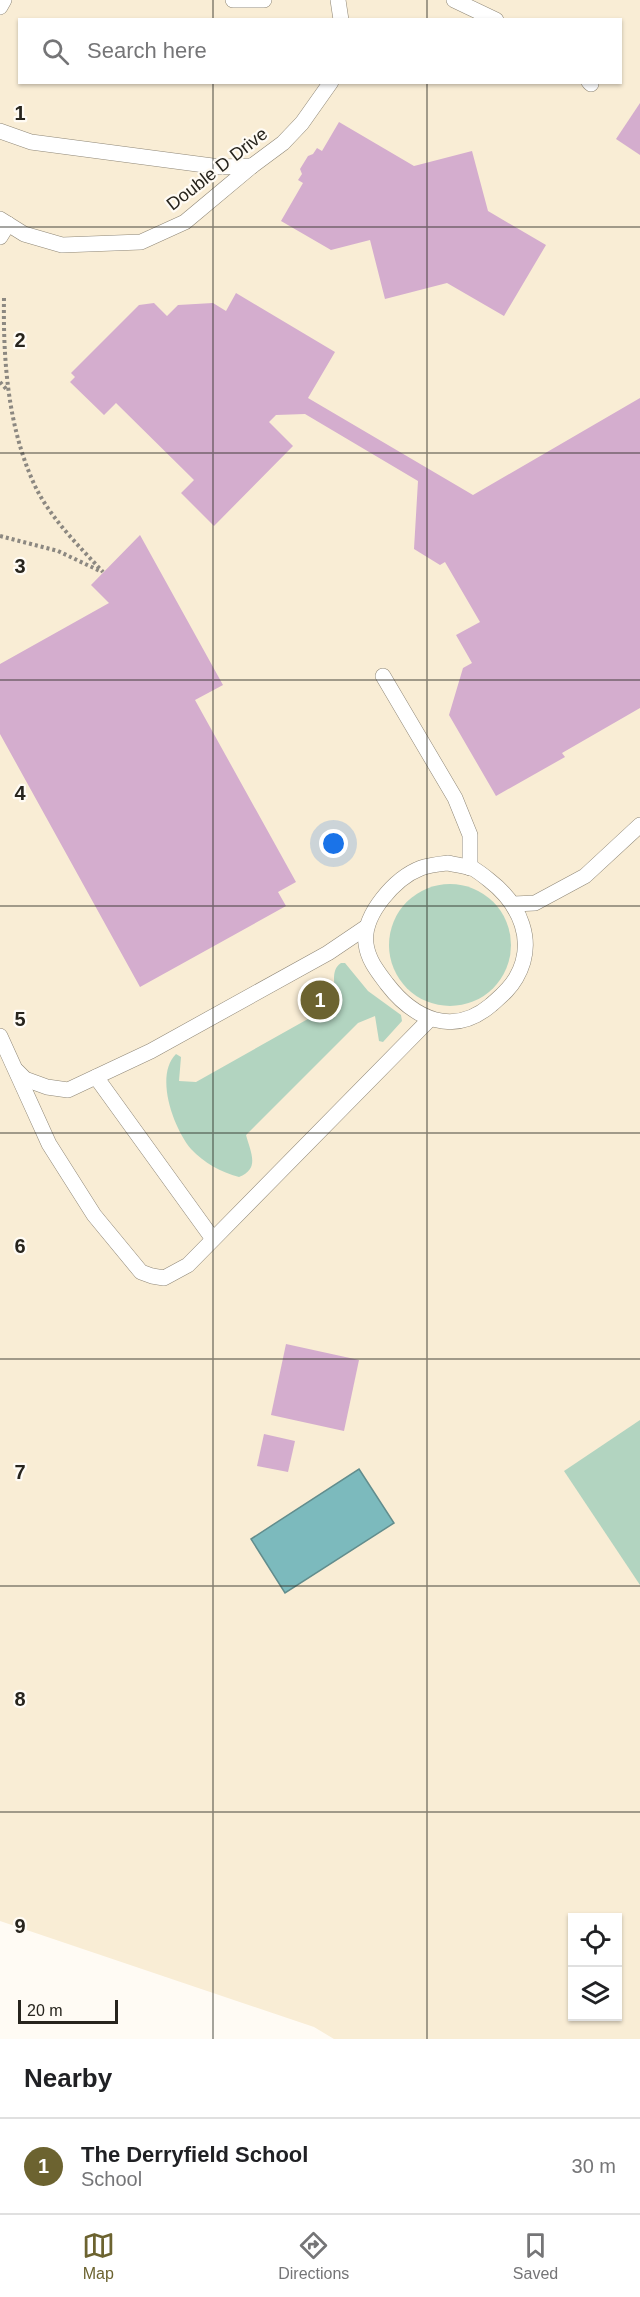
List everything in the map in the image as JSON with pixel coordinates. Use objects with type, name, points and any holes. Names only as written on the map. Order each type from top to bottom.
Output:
[{"type":"lane","points":[[0,7],[4,0]]},
{"type":"lane","points":[[233,0],[264,0]]},
{"type":"lane","points":[[338,0],[341,18]]},
{"type":"lane","points":[[454,0],[492,18]]},
{"type":"lane","name":"Double D Drive","points":[[3,227],[62,245],[141,242],[185,222],[283,143],[302,123],[330,84]]},
{"type":"lane","points":[[0,131],[31,142],[220,167],[252,166]]},
{"type":"lane","points":[[383,676],[455,798],[470,836],[470,868]]},
{"type":"lane","points":[[514,904],[536,903],[585,876],[640,825]]},
{"type":"lane","points":[[15,1069],[25,1079],[47,1088],[68,1090],[96,1077],[150,1051],[328,952],[365,928],[377,905],[407,876],[421,868],[448,862],[475,870],[502,890],[514,904],[523,925],[525,950],[522,967],[509,990],[486,1009],[467,1019],[449,1023],[430,1019],[416,1013],[393,993],[373,965],[366,946],[365,928]]},
{"type":"lane","points":[[0,1036],[49,1144],[94,1215],[141,1272],[164,1278],[188,1265],[430,1019]]},
{"type":"lane","points":[[96,1077],[213,1239]]},
{"type":"path","points":[[0,536],[58,551],[103,572],[57,520],[36,487],[14,422],[4,358],[4,298]]},
{"type":"path","points":[[0,382],[9,392]]},
{"type":"shaded area","points":[[0,0],[640,0],[640,2039],[334,2039],[314,2027],[0,1921]]},
{"type":"green space","points":[[450,884],[473,889],[484,894],[493,902],[501,911],[506,922],[511,945],[506,968],[501,979],[493,988],[484,996],[473,1001],[450,1006],[427,1001],[416,996],[407,988],[399,979],[394,968],[389,945],[394,922],[399,911],[407,902],[416,894],[427,889]]},
{"type":"green space","points":[[341,963],[345,963],[368,991],[401,1015],[402,1021],[383,1042],[379,1041],[375,1016],[358,1023],[246,1135],[252,1154],[252,1165],[246,1174],[239,1177],[207,1163],[191,1149],[178,1129],[169,1102],[167,1075],[176,1054],[181,1057],[179,1081],[196,1082],[331,1006],[335,972]]},
{"type":"green space","points":[[640,1420],[640,1585],[564,1471]]},
{"type":"water","points":[[359,1469],[394,1523],[285,1593],[251,1539]]},
{"type":"building","points":[[640,103],[640,155],[616,139]]},
{"type":"building","points":[[339,122],[414,166],[472,151],[488,211],[546,245],[504,316],[447,283],[385,299],[370,240],[331,250],[281,221],[303,183],[298,180],[302,174],[300,169],[308,156],[313,154],[317,148],[322,151]]},
{"type":"building","points":[[236,293],[335,352],[308,398],[473,495],[640,398],[640,708],[562,753],[565,757],[496,796],[449,715],[463,668],[472,663],[456,635],[480,622],[445,562],[440,565],[414,549],[418,481],[305,414],[276,415],[269,422],[293,446],[214,526],[181,493],[194,480],[116,403],[104,415],[70,382],[75,377],[71,373],[139,305],[154,303],[167,316],[178,305],[213,303],[226,311]]},
{"type":"building","points":[[140,535],[223,685],[195,700],[296,882],[278,892],[286,906],[140,987],[0,734],[0,664],[109,603],[91,585]]},
{"type":"building","points":[[286,1344],[359,1360],[344,1431],[271,1415]]},
{"type":"building","points":[[264,1434],[295,1441],[288,1472],[257,1466]]},
{"type":"place","name":"The Derryfield School","points":[[320,1000]]}]
